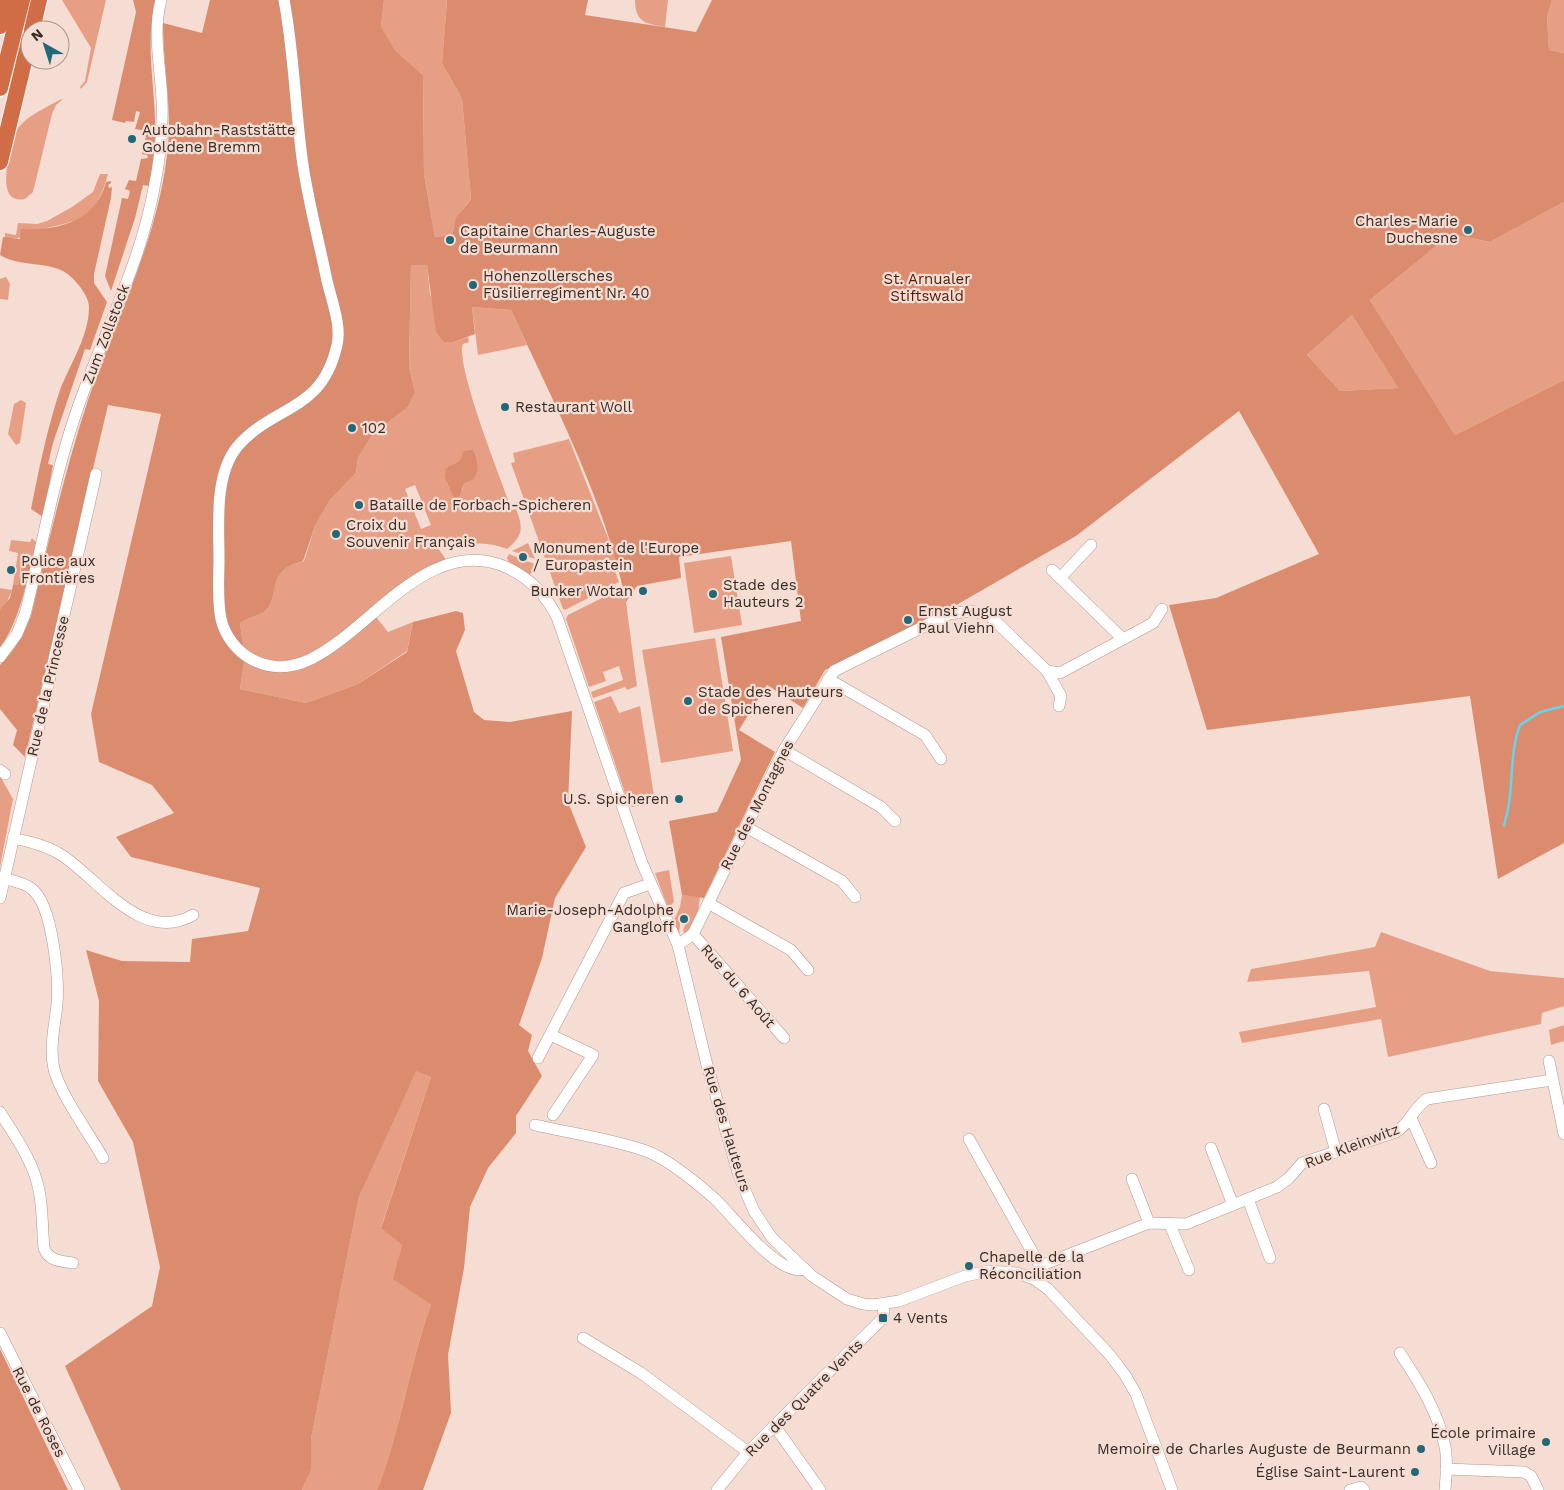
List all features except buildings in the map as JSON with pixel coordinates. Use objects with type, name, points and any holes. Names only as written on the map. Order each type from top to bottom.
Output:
[{"type":"highway","points":[[0,26],[7,0]]},
{"type":"highway","points":[[0,88],[22,0]]},
{"type":"highway","points":[[34,20],[39,0]]},
{"type":"highway","points":[[0,162],[22,70]]},
{"type":"street","name":"Zum Zollstock","points":[[0,657],[9,648],[24,614],[74,417],[118,303],[147,219],[155,187],[162,123],[156,32],[161,0]]},
{"type":"street","name":"Rue des Hauteurs","points":[[284,0],[292,41],[302,161],[335,314],[338,342],[330,371],[313,394],[256,431],[237,447],[226,466],[218,524],[218,587],[223,627],[228,637],[245,656],[271,667],[286,668],[312,660],[394,597],[433,570],[461,561],[473,560],[499,564],[517,572],[537,586],[546,597],[557,617],[652,889],[678,945],[707,1065],[739,1176],[754,1211],[772,1238],[805,1269],[847,1299],[863,1304],[884,1304],[899,1301],[966,1276],[989,1271],[1017,1273],[1034,1279],[1048,1289],[1110,1355],[1125,1375],[1136,1394],[1172,1490]]},
{"type":"street","name":"Rue de la Princesse","points":[[0,898],[96,474]]},
{"type":"street","points":[[1091,545],[1056,574],[1123,639]]},
{"type":"street","points":[[1047,671],[1060,673],[1154,623],[1162,609]]},
{"type":"street","name":"Rue des Montagnes","points":[[678,945],[693,934],[784,750],[834,671],[948,614],[971,611],[990,615],[1047,671]]},
{"type":"street","points":[[1047,671],[1061,696],[1059,706]]},
{"type":"street","points":[[828,679],[924,736],[941,759]]},
{"type":"street","points":[[784,750],[881,807],[895,821]]},
{"type":"street","points":[[746,827],[842,881],[854,896]]},
{"type":"street","points":[[13,838],[42,845],[64,856],[116,902],[145,918],[174,922],[193,915]]},
{"type":"street","points":[[4,878],[31,888],[40,897],[49,916],[58,994],[52,1048],[54,1069],[63,1090],[103,1158]]},
{"type":"street","points":[[538,1058],[624,893],[652,889]]},
{"type":"street","points":[[708,903],[791,950],[808,970]]},
{"type":"street","name":"Rue du 6 Août","points":[[693,934],[784,1038]]},
{"type":"street","points":[[551,1035],[593,1055],[553,1115]]},
{"type":"street","points":[[1549,1061],[1564,1134]]},
{"type":"street","name":"Rue Kleinwitz","points":[[1040,1266],[1150,1223],[1186,1224],[1277,1187],[1289,1178],[1302,1163],[1396,1132],[1405,1127],[1419,1104],[1427,1099],[1552,1080]]},
{"type":"street","points":[[1324,1109],[1336,1152]]},
{"type":"street","points":[[0,1112],[18,1140],[35,1176],[40,1195],[44,1248],[47,1256],[53,1260],[73,1263]]},
{"type":"street","points":[[1412,1118],[1431,1163]]},
{"type":"street","points":[[535,1125],[646,1151],[665,1162],[714,1199],[765,1251],[787,1268],[798,1272],[805,1269]]},
{"type":"street","points":[[969,1139],[1040,1266],[1034,1279]]},
{"type":"street","points":[[1211,1148],[1233,1205]]},
{"type":"street","points":[[1132,1179],[1150,1223]]},
{"type":"street","points":[[1248,1199],[1270,1258]]},
{"type":"street","points":[[1170,1224],[1189,1270]]},
{"type":"street","name":"Rue des Quatre Vents","points":[[717,1490],[748,1452],[774,1425],[884,1318],[884,1304]]},
{"type":"street","name":"Rue de Roses","points":[[0,1333],[79,1490]]},
{"type":"street","points":[[583,1338],[641,1373],[748,1452]]},
{"type":"street","points":[[1400,1353],[1432,1407],[1446,1448],[1445,1490]]},
{"type":"street","points":[[774,1425],[820,1490]]},
{"type":"street","points":[[1446,1469],[1524,1472],[1530,1476],[1538,1490]]},
{"type":"street","points":[[1350,1490],[1361,1487],[1364,1490]]},
{"type":"shaded area","points":[[62,0],[106,0],[87,82],[81,89],[80,87],[85,81],[91,48]]},
{"type":"shaded area","points":[[384,0],[447,0],[442,63],[462,99],[471,199],[459,216],[452,235],[435,237],[424,174],[423,75],[395,50],[381,26]]},
{"type":"shaded area","points":[[635,0],[668,0],[665,27],[643,21],[637,13]]},
{"type":"shaded area","points":[[1552,0],[1564,0],[1564,53],[1549,50],[1547,17]]},
{"type":"shaded area","points":[[61,99],[52,114],[33,192],[25,199],[12,197],[8,192],[6,178],[15,133],[28,119]]},
{"type":"shaded area","points":[[100,174],[108,174],[103,189],[98,200],[84,216],[65,224],[21,237],[5,238],[5,233],[16,235],[18,223],[37,224],[47,221],[72,207],[93,192]]},
{"type":"shaded area","points":[[1564,202],[1564,380],[1455,435],[1370,300],[1451,234],[1490,242]]},
{"type":"shaded area","points":[[427,264],[430,294],[454,342],[468,337],[469,342],[463,344],[462,356],[466,375],[472,398],[512,510],[516,509],[518,515],[521,526],[517,540],[507,549],[490,544],[465,544],[438,548],[449,564],[373,613],[388,632],[413,622],[407,651],[358,684],[306,703],[240,689],[245,656],[240,624],[265,611],[272,601],[280,574],[289,566],[304,561],[315,526],[330,500],[356,473],[358,458],[373,434],[408,407],[415,392],[409,367],[411,265]],"holes":[[[462,460],[467,481],[462,491],[452,465],[456,465]],[[415,485],[431,525],[421,529],[405,489]]]},
{"type":"shaded area","points":[[6,277],[10,284],[8,300],[0,299],[0,279]]},
{"type":"shaded area","points":[[472,307],[511,310],[527,345],[478,355]]},
{"type":"shaded area","points":[[1352,315],[1398,388],[1340,391],[1307,355]]},
{"type":"shaded area","points":[[21,400],[26,403],[20,443],[16,445],[8,434],[14,404]]},
{"type":"shaded area","points":[[569,439],[619,566],[614,568],[619,582],[565,610],[563,609],[511,463],[515,462],[513,453]]},
{"type":"shaded area","points":[[32,538],[36,542],[33,556],[27,555],[22,559],[18,586],[13,585],[18,553],[9,551],[11,540],[30,542]]},
{"type":"shaded area","points":[[528,543],[535,559],[512,551]]},
{"type":"shaded area","points":[[509,554],[537,565],[536,572],[529,574],[509,563],[507,558]]},
{"type":"shaded area","name":"Stade des Hauteurs 2","points":[[731,556],[742,625],[694,633],[684,563]]},
{"type":"shaded area","points":[[0,588],[12,590],[5,607],[0,610]]},
{"type":"shaded area","points":[[618,590],[622,599],[625,598],[626,602],[637,686],[627,690],[625,687],[593,698],[591,692],[623,680],[619,666],[603,672],[606,681],[589,687],[566,619],[568,615]]},
{"type":"shaded area","name":"Stade des Hauteurs de Spicheren","points":[[715,638],[733,751],[661,763],[642,650]]},
{"type":"shaded area","points":[[611,696],[619,713],[640,706],[655,802],[632,807],[628,802],[594,702]]},
{"type":"shaded area","points":[[0,776],[13,799],[0,867]]},
{"type":"shaded area","points":[[669,870],[674,902],[668,908],[655,873]]},
{"type":"shaded area","points":[[682,895],[700,897],[698,912],[686,936],[683,931],[688,916],[681,915],[679,934],[673,922],[680,907]]},
{"type":"shaded area","points":[[1381,932],[1490,971],[1564,978],[1564,1006],[1542,1013],[1541,1024],[1388,1057],[1381,1019],[1242,1043],[1239,1032],[1376,1007],[1369,971],[1247,982],[1251,969],[1375,947]]},
{"type":"shaded area","points":[[1564,1025],[1564,1041],[1551,1045],[1549,1030]]},
{"type":"shaded area","points":[[415,1070],[431,1077],[381,1227],[402,1245],[394,1279],[431,1305],[392,1444],[377,1490],[302,1490],[311,1470],[311,1439],[359,1197]]},
{"type":"green space","points":[[133,0],[156,0],[151,30],[155,145],[149,186],[143,185],[135,218],[111,291],[105,276],[122,198],[128,199],[130,191],[125,189],[129,180],[136,181],[141,159],[148,158],[147,155],[142,154],[147,131],[135,129],[140,112],[136,111],[134,122],[126,121],[125,123],[112,120],[136,12]]},
{"type":"green space","name":"St. Arnualer Stiftswald","points":[[210,0],[384,0],[381,26],[395,50],[423,75],[424,174],[435,237],[452,235],[456,218],[471,199],[462,99],[442,63],[447,0],[588,0],[585,15],[696,32],[712,0],[1552,0],[1547,17],[1549,50],[1564,53],[1564,202],[1490,242],[1451,234],[1370,300],[1455,435],[1564,380],[1564,843],[1498,879],[1470,696],[1207,730],[1169,605],[1216,598],[1319,554],[1239,411],[1076,536],[939,615],[825,670],[803,708],[767,685],[739,730],[775,752],[704,898],[682,895],[669,821],[717,812],[741,760],[721,637],[801,621],[791,541],[679,557],[681,578],[637,586],[626,602],[617,564],[592,490],[561,417],[511,310],[472,307],[475,334],[454,342],[444,342],[436,332],[427,265],[411,265],[409,367],[415,392],[408,407],[373,434],[358,458],[356,473],[330,500],[315,526],[303,561],[289,566],[280,574],[272,601],[265,611],[240,624],[245,656],[240,689],[306,703],[358,684],[407,652],[413,622],[456,611],[463,613],[465,630],[456,651],[474,712],[484,720],[510,722],[572,711],[568,802],[586,847],[555,898],[542,958],[519,1025],[532,1035],[528,1051],[542,1076],[516,1116],[516,1133],[488,1168],[470,1207],[464,1268],[448,1355],[451,1413],[423,1490],[377,1490],[392,1444],[431,1305],[393,1279],[402,1245],[381,1228],[431,1077],[416,1071],[359,1197],[311,1439],[311,1470],[302,1490],[121,1490],[65,1366],[152,1306],[160,1267],[133,1142],[98,1081],[99,1001],[86,950],[122,961],[190,962],[192,939],[248,931],[260,888],[131,857],[116,837],[174,813],[152,785],[99,762],[91,714],[161,414],[108,405],[25,757],[13,745],[17,730],[0,709],[0,665],[18,642],[31,616],[57,507],[80,426],[145,249],[162,187],[169,138],[163,23],[202,33]],"holes":[[[1352,315],[1398,388],[1340,391],[1307,355]]]},
{"type":"green space","points":[[111,181],[108,185],[109,188],[112,187],[111,198],[94,274],[94,283],[107,302],[90,350],[85,349],[53,443],[48,464],[53,465],[43,517],[31,509],[37,479],[55,405],[86,329],[89,307],[85,294],[79,285],[61,270],[53,267],[17,262],[0,255],[3,237],[20,239],[21,229],[48,228],[74,221],[94,206],[106,182]]},
{"type":"green space","points":[[473,450],[477,460],[477,472],[473,479],[464,484],[459,497],[454,498],[445,477],[446,468],[459,461],[463,452]]},
{"type":"green space","points":[[24,556],[33,556],[24,592],[12,627],[0,648],[0,610],[10,598],[13,585],[18,585]]},
{"type":"green space","points":[[0,1349],[68,1490],[0,1490]]},
{"type":"waterway","points":[[1504,825],[1509,800],[1514,749],[1520,725],[1540,712],[1564,706]]},
{"type":"place","name":"Autobahn-Raststätte Goldene Bremm","points":[[132,139]]},
{"type":"place","name":"Charles-Marie Duchesne","points":[[1468,230]]},
{"type":"place","name":"Capitaine Charles-Auguste de Beurmann","points":[[450,240]]},
{"type":"place","name":"Hohenzollersches Füsilierregiment Nr. 40","points":[[473,285]]},
{"type":"place","name":"Restaurant Woll","points":[[505,407]]},
{"type":"place","name":"102","points":[[352,428]]},
{"type":"place","name":"Bataille de Forbach-Spicheren","points":[[359,505]]},
{"type":"place","name":"Croix du Souvenir Français","points":[[336,534]]},
{"type":"place","name":"Monument de l'Europe / Europastein","points":[[523,557]]},
{"type":"place","name":"Police aux Frontières","points":[[11,570]]},
{"type":"place","name":"Bunker Wotan","points":[[643,591]]},
{"type":"place","name":"Stade des Hauteurs 2","points":[[713,594]]},
{"type":"place","name":"Ernst August Paul Viehn","points":[[908,620]]},
{"type":"place","name":"Stade des Hauteurs de Spicheren","points":[[688,701]]},
{"type":"place","name":"U.S. Spicheren","points":[[679,799]]},
{"type":"place","name":"Marie-Joseph-Adolphe Gangloff","points":[[684,919]]},
{"type":"place","name":"Chapelle de la Réconciliation","points":[[969,1266]]},
{"type":"place","name":"4 Vents","points":[[883,1318]]},
{"type":"place","name":"École primaire Village","points":[[1546,1442]]},
{"type":"place","name":"Memoire de Charles Auguste de Beurmann","points":[[1421,1449]]},
{"type":"place","name":"Église Saint-Laurent","points":[[1415,1472]]}]
